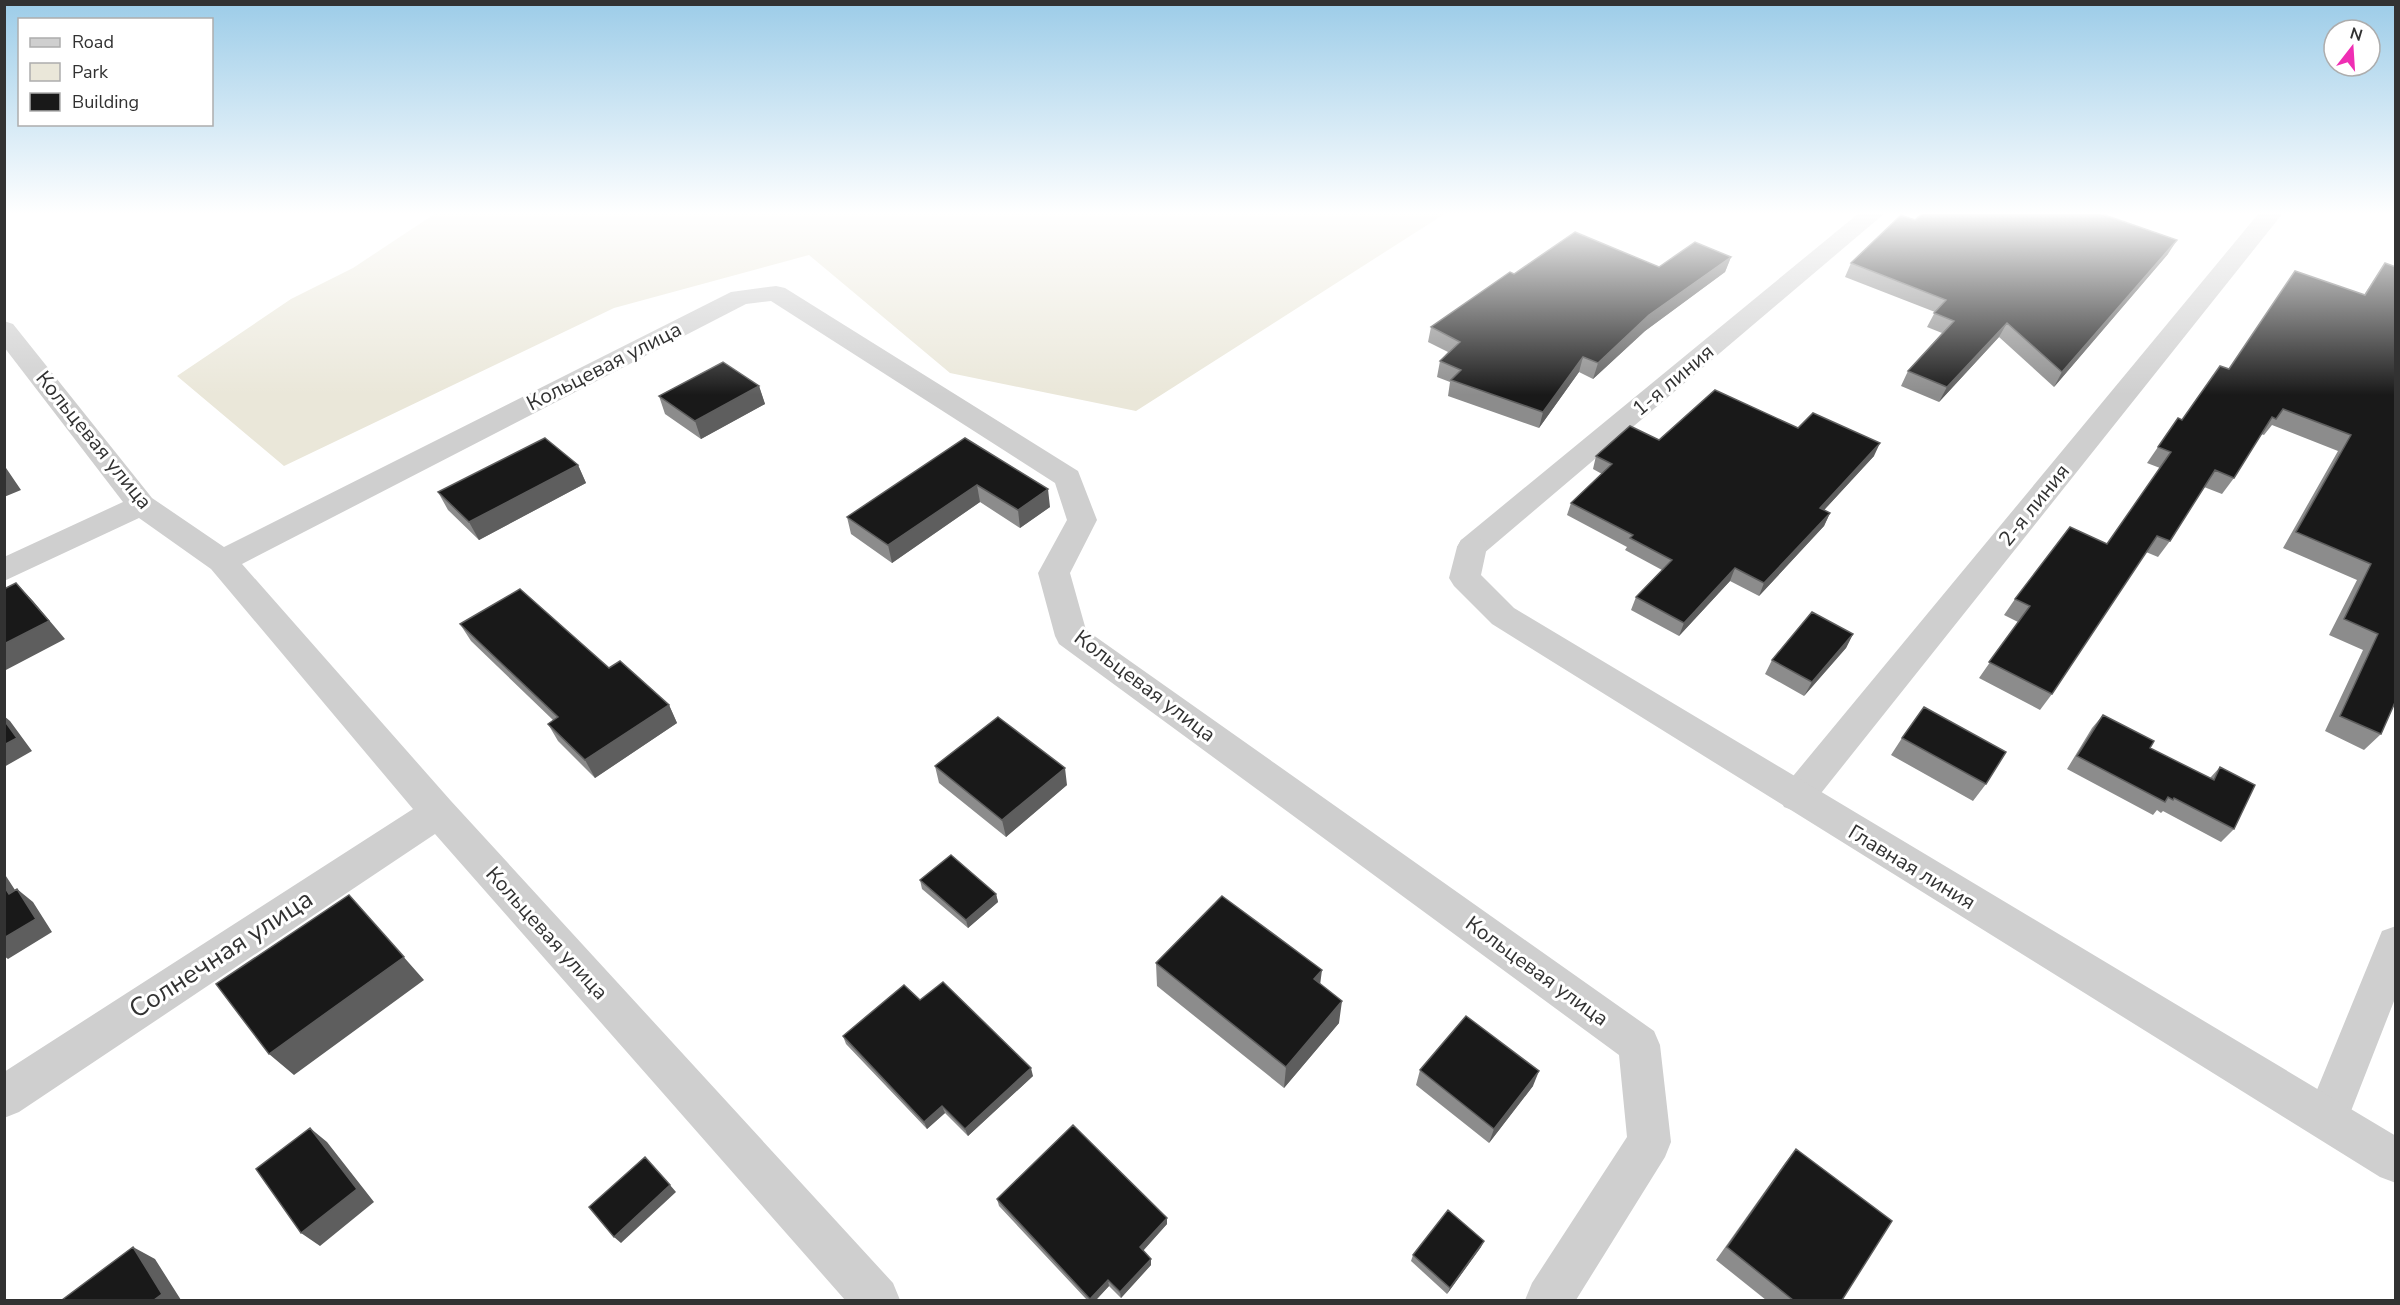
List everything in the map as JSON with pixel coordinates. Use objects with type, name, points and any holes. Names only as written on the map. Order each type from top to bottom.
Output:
[{"type":"street","name":"1-я линия","points":[[1472,547],[1800,274]]},
{"type":"street","name":"2-я линия","points":[[1797,797],[2222,274]]},
{"type":"street","name":"Кольцевая улица","points":[[222,561],[740,297],[776,293],[1068,478],[1082,520],[1054,573],[1071,636],[1639,1045],[1649,1142],[1549,1300]]},
{"type":"street","name":"Кольцевая улица","points":[[4,328],[141,505],[222,561],[438,812],[876,1300]]},
{"type":"street","points":[[4,570],[141,505]]},
{"type":"street","name":"Главная линия","points":[[1472,547],[1465,578],[1503,616],[2396,1161]]},
{"type":"street","name":"Солнечная улица","points":[[4,1097],[438,812]]},
{"type":"street","points":[[2327,1119],[2396,943]]},
{"type":"green space","points":[[341,274],[739,274],[614,308],[284,466],[177,376],[291,299]]},
{"type":"green space","points":[[832,274],[1351,274],[1136,411],[950,373]]},
{"type":"building","points":[[1507,274],[1707,274],[1649,315],[1598,363],[1583,357],[1543,412],[1451,380],[1461,370],[1440,361],[1460,342],[1431,327]]},
{"type":"building","points":[[1879,274],[2147,274],[2062,372],[2007,323],[1947,387],[1908,371],[1954,321],[1934,313],[1946,300]]},
{"type":"building","points":[[2293,274],[2303,274],[2365,295],[2378,274],[2396,274],[2396,700],[2381,734],[2340,716],[2378,634],[2344,619],[2371,564],[2296,532],[2351,435],[2283,409],[2276,419],[2272,417],[2234,478],[2215,470],[2170,541],[2157,536],[2052,694],[1989,662],[2030,606],[2015,599],[2070,527],[2107,544],[2171,452],[2158,447],[2178,418],[2182,420],[2220,366],[2229,369]]},
{"type":"building","points":[[723,362],[759,386],[695,421],[659,396]]},
{"type":"building","points":[[1715,390],[1798,428],[1813,413],[1880,443],[1820,508],[1830,513],[1764,583],[1735,568],[1684,623],[1636,597],[1672,560],[1630,538],[1633,535],[1571,503],[1612,464],[1596,456],[1630,426],[1659,440]]},
{"type":"building","points":[[545,438],[578,465],[469,522],[438,492]]},
{"type":"building","points":[[965,438],[1048,489],[1018,510],[977,485],[888,545],[847,517]]},
{"type":"building","points":[[16,583],[49,621],[4,644],[4,589]]},
{"type":"building","points":[[520,589],[609,668],[620,661],[669,705],[585,760],[548,724],[558,717],[460,624]]},
{"type":"building","points":[[1812,612],[1853,634],[1812,682],[1772,660]]},
{"type":"building","points":[[1924,707],[2006,752],[1986,784],[1902,738]]},
{"type":"building","points":[[2103,715],[2154,741],[2150,748],[2214,780],[2220,767],[2255,785],[2234,829],[2174,798],[2173,800],[2168,797],[2165,802],[2077,756]]},
{"type":"building","points":[[998,717],[1065,768],[1002,820],[935,766]]},
{"type":"building","points":[[4,720],[17,738],[4,745]]},
{"type":"building","points":[[951,855],[996,894],[966,920],[920,880]]},
{"type":"building","points":[[4,886],[9,894],[17,889],[36,919],[4,938]]},
{"type":"building","points":[[349,895],[404,957],[269,1054],[216,984]]},
{"type":"building","points":[[1222,896],[1322,970],[1314,979],[1342,1001],[1286,1067],[1156,963]]},
{"type":"building","points":[[943,982],[1031,1068],[965,1129],[942,1106],[924,1122],[843,1036],[904,985],[920,1000]]},
{"type":"building","points":[[1466,1016],[1539,1071],[1494,1129],[1420,1070]]},
{"type":"building","points":[[1073,1125],[1167,1218],[1140,1247],[1151,1259],[1120,1292],[1108,1280],[1090,1299],[997,1199]]},
{"type":"building","points":[[310,1128],[357,1189],[301,1233],[256,1169]]},
{"type":"building","points":[[1796,1149],[1892,1221],[1842,1300],[1793,1300],[1727,1247]]},
{"type":"building","points":[[645,1157],[670,1185],[614,1237],[589,1207]]},
{"type":"building","points":[[1448,1210],[1484,1241],[1450,1288],[1413,1255]]},
{"type":"building","points":[[133,1247],[162,1294],[154,1300],[62,1300]]}]
